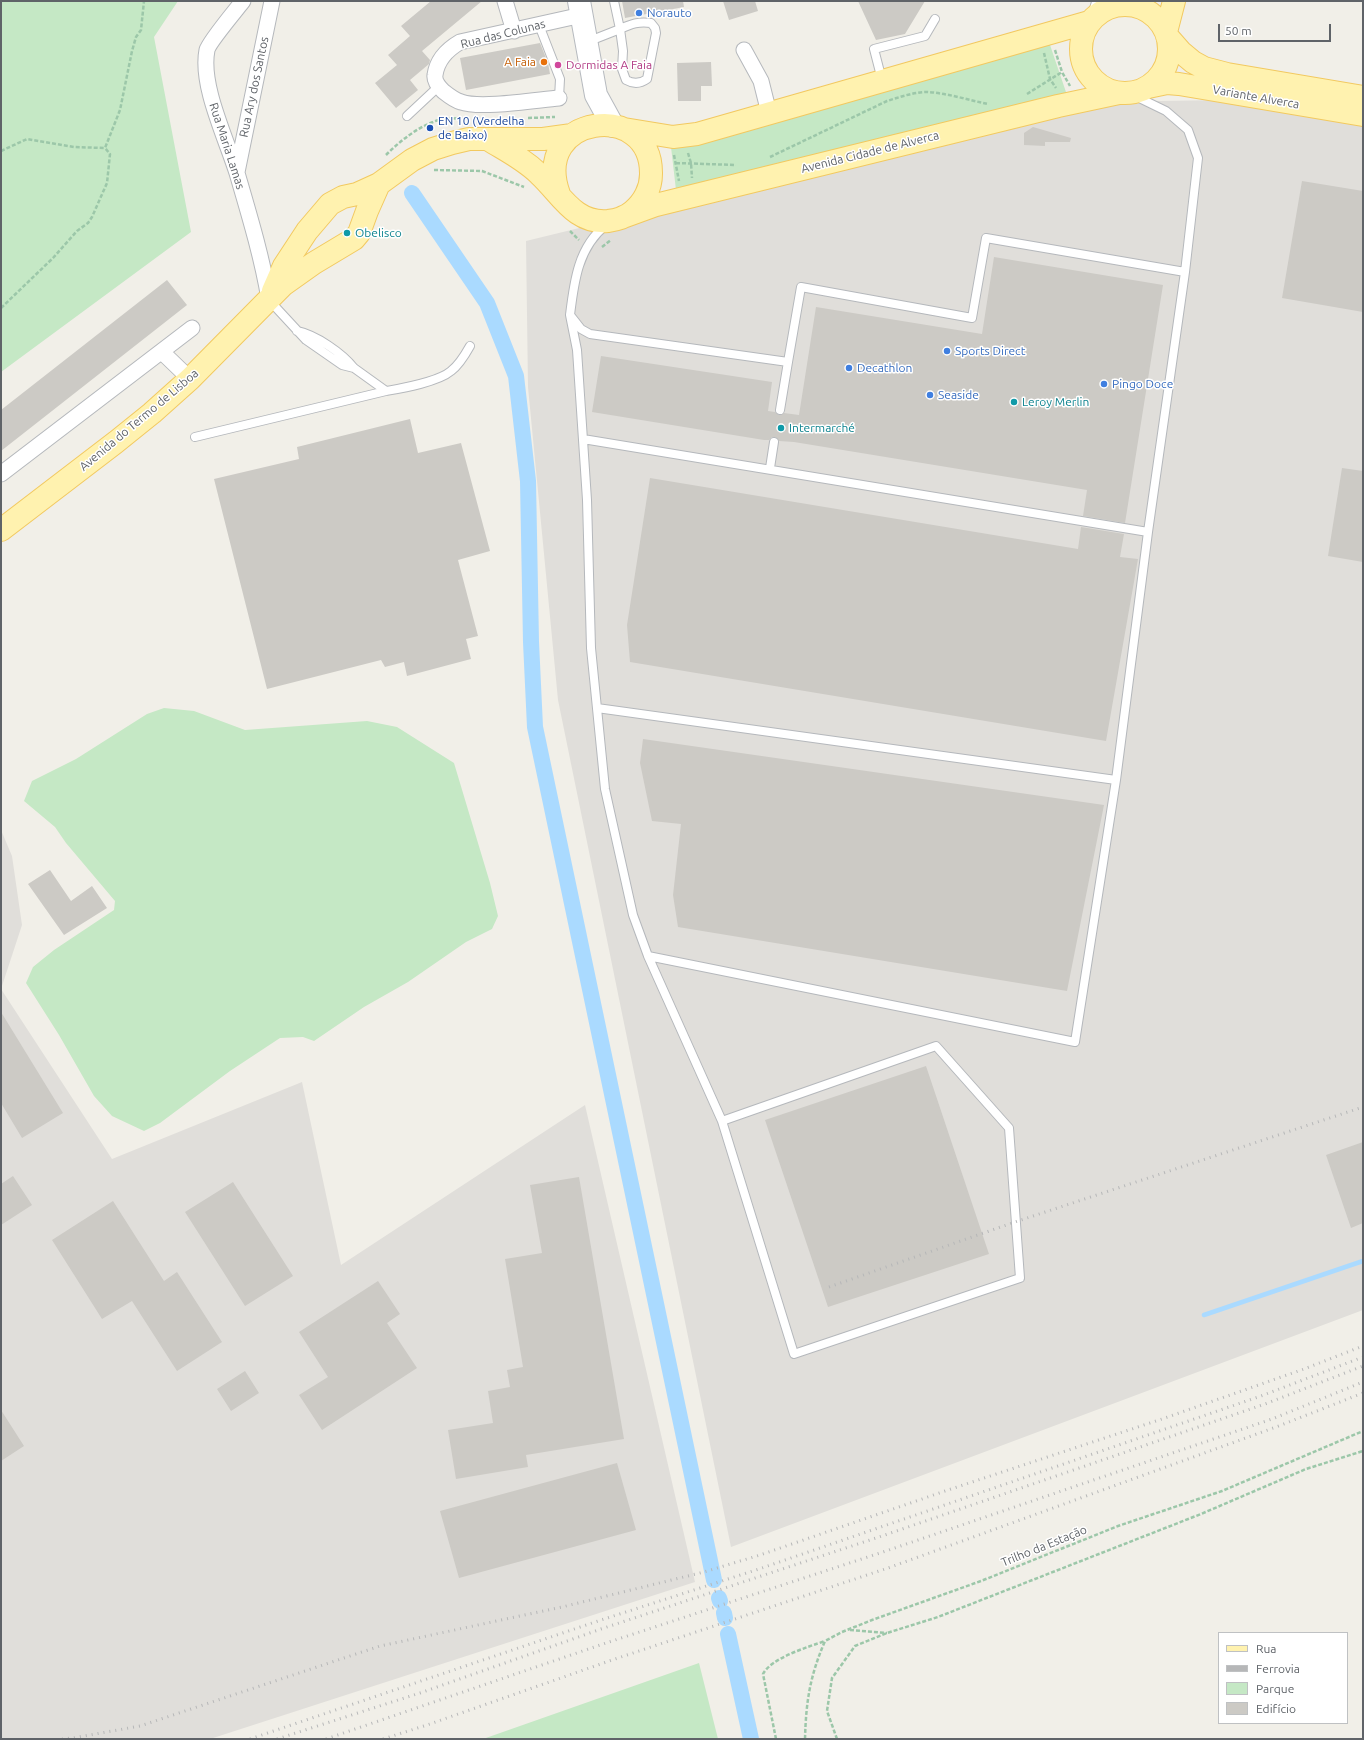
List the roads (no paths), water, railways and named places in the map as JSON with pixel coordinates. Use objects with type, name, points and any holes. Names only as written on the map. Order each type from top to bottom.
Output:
[{"type":"main road","points":[[1166,34],[1174,1]]},
{"type":"main road","points":[[576,132],[591,126],[602,124],[673,137],[697,134],[1045,34],[1095,12],[1115,5],[1136,3],[1158,19],[1166,34],[1169,55],[1167,64],[1162,73],[1132,91],[1100,86],[1086,71],[1080,51],[1081,40],[1095,12]]},
{"type":"main road","points":[[559,194],[555,178],[555,162],[564,143],[576,132],[592,111],[596,95],[580,8]]},
{"type":"main road","name":"Variante Alverca","points":[[1166,34],[1181,52],[1193,62],[1204,68],[1227,74],[1363,97]]},
{"type":"main road","name":"Variante Alverca","points":[[1132,91],[1167,83],[1179,84],[1363,115]]},
{"type":"main road","name":"Avenida Cidade de Alverca","points":[[618,219],[656,205],[1071,103],[1132,91]]},
{"type":"main road","points":[[489,140],[529,165],[559,194],[572,211],[582,217],[592,220],[618,219],[633,211],[646,195],[651,174],[650,163],[647,153],[641,143],[633,135],[619,127],[596,95]]},
{"type":"main road","name":"Avenida do Termo de Lisboa","points":[[269,300],[284,266],[319,216],[330,204],[379,184],[412,160],[432,149],[452,143],[469,140],[543,139],[576,132]]},
{"type":"main road","name":"Avenida do Termo de Lisboa","points":[[1,530],[116,442],[190,379],[290,280],[314,263],[354,239],[359,233],[379,184]]},
{"type":"street","name":"Rua Maria Lamas","points":[[242,1],[208,48],[205,64],[207,84],[237,173],[265,275],[269,300]]},
{"type":"street","name":"Rua Ary dos Santos","points":[[237,173],[272,1]]},
{"type":"street","points":[[505,1],[514,31]]},
{"type":"street","name":"Rua das Colunas","points":[[438,87],[435,76],[440,61],[450,48],[460,42],[539,25],[580,8]]},
{"type":"street","points":[[744,50],[761,81],[769,113]]},
{"type":"street","points":[[438,87],[448,96],[462,102],[480,104],[559,98]]},
{"type":"street","points":[[1,474],[192,328]]},
{"type":"street","points":[[162,352],[190,379]]},
{"type":"lane","points":[[586,42],[620,29],[636,22],[642,21],[651,23],[655,28],[656,33],[646,79],[639,83],[631,83],[626,80],[622,69],[623,51],[620,29],[614,1]]},
{"type":"lane","points":[[883,80],[874,49],[925,36],[935,19]]},
{"type":"lane","points":[[539,25],[560,79],[559,98]]},
{"type":"lane","points":[[407,116],[438,87]]},
{"type":"lane","points":[[648,956],[1075,1042],[1116,780],[1148,532],[1185,272],[1198,158],[1188,130],[1166,111],[1132,91]]},
{"type":"lane","points":[[618,219],[597,232],[587,247],[575,278],[570,315],[577,350],[587,500],[591,648],[605,789],[633,915],[648,956],[722,1120],[794,1354],[1020,1278],[1010,1128],[936,1046],[722,1120]]},
{"type":"lane","points":[[780,410],[800,287],[972,318],[986,238],[1185,272]]},
{"type":"lane","points":[[269,300],[306,340],[342,364],[354,368],[386,391]]},
{"type":"lane","points":[[570,315],[580,329],[590,334],[788,362]]},
{"type":"lane","points":[[195,438],[386,391],[406,388],[444,376],[455,367],[470,346]]},
{"type":"lane","points":[[583,438],[1148,532]]},
{"type":"lane","points":[[770,468],[774,442]]},
{"type":"lane","points":[[597,708],[1116,780]]},
{"type":"waterway","points":[[412,193],[487,303],[516,376],[528,481],[531,642],[535,727],[714,1580]]},
{"type":"waterway","points":[[1204,1315],[1363,1261]]},
{"type":"waterway","points":[[724,1613],[725,1618]]},
{"type":"waterway","points":[[728,1634],[751,1739]]},
{"type":"railway","points":[[829,1287],[1015,1222],[1363,1107]]},
{"type":"railway","points":[[62,1739],[140,1726],[380,1646],[562,1607],[704,1572],[760,1555],[948,1490],[1162,1419],[1304,1369],[1363,1346]]},
{"type":"railway","points":[[250,1739],[598,1621],[759,1569],[1261,1396],[1363,1357]]},
{"type":"railway","points":[[277,1739],[420,1693],[601,1629],[879,1537],[1265,1404],[1363,1366]]},
{"type":"railway","points":[[326,1739],[606,1643],[883,1552],[1272,1419],[1363,1382]]},
{"type":"railway","points":[[383,1739],[612,1660],[888,1568],[1276,1427],[1363,1393]]},
{"type":"place","name":"Norauto","points":[[639,13]]},
{"type":"place","name":"A Faia","points":[[544,62]]},
{"type":"place","name":"Dormidas A Faia","points":[[558,65]]},
{"type":"place","name":"EN 10 (Verdelha de Baixo)","points":[[430,128]]},
{"type":"place","name":"Obelisco","points":[[347,233]]},
{"type":"place","name":"Sports Direct","points":[[947,351]]},
{"type":"place","name":"Decathlon","points":[[849,368]]},
{"type":"place","name":"Pingo Doce","points":[[1104,384]]},
{"type":"place","name":"Seaside","points":[[930,395]]},
{"type":"place","name":"Leroy Merlin","points":[[1014,402]]},
{"type":"place","name":"Intermarché","points":[[781,428]]}]
